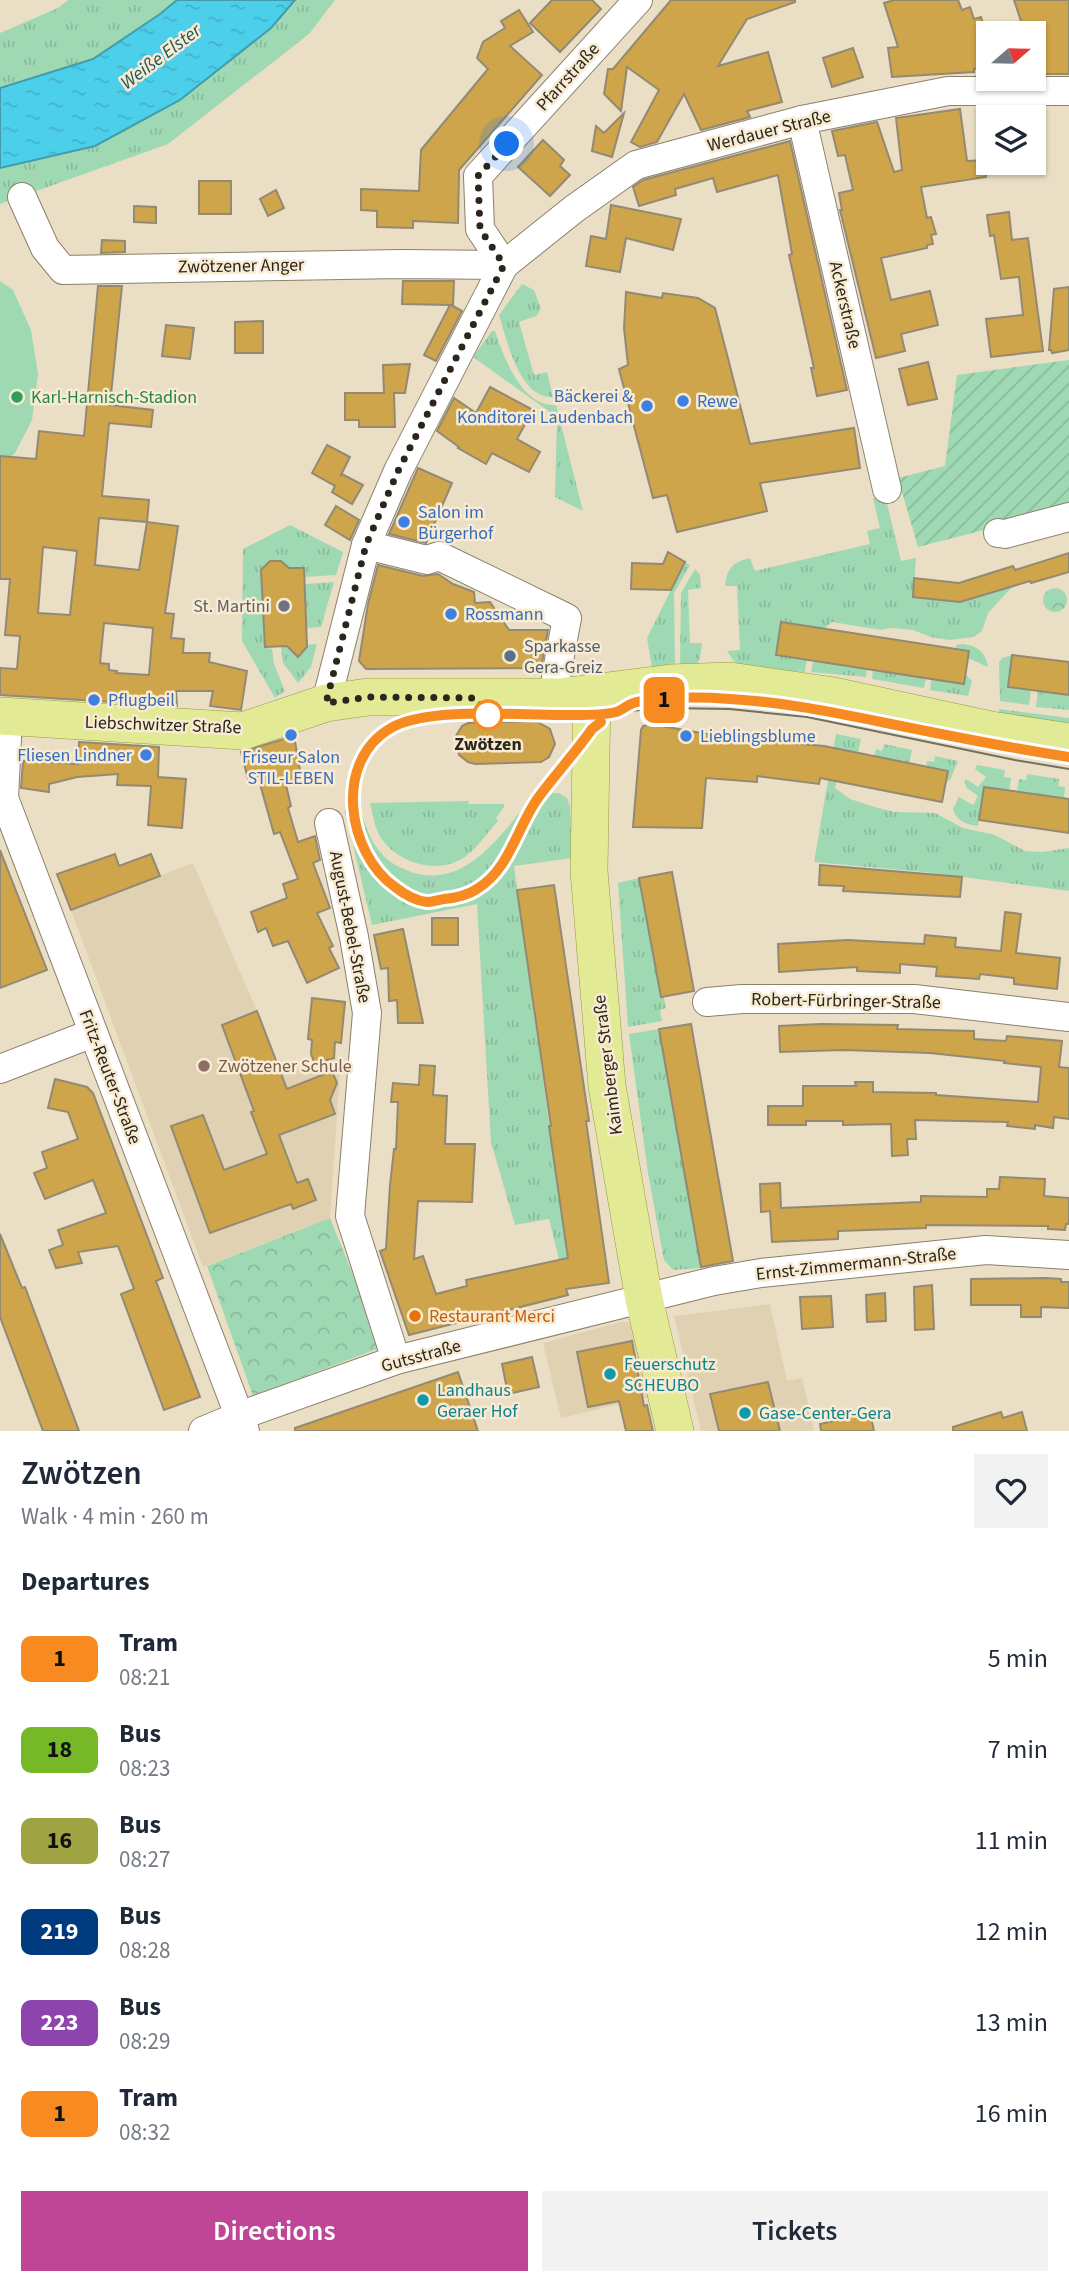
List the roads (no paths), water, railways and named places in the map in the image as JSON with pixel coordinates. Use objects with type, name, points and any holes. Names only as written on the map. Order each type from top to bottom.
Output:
[{"type":"main road","name":"Liebschwitzer Straße","points":[[4,717],[243,731],[326,703],[368,697],[576,696],[671,683],[730,681],[834,696],[990,730],[1069,741]]},
{"type":"main road","name":"Kaimberger Straße","points":[[576,696],[607,1086],[645,1298],[675,1431]]},
{"type":"street","name":"Pfarrstraße","points":[[504,265],[480,229],[478,176],[638,0]]},
{"type":"street","name":"Werdauer Straße","points":[[504,265],[574,209],[636,165],[802,120],[948,91],[1069,91]]},
{"type":"street","name":"Ackerstraße","points":[[802,120],[887,489]]},
{"type":"street","name":"Zwötzener Anger","points":[[22,197],[46,248],[63,270],[401,264],[504,265]]},
{"type":"street","points":[[326,703],[366,545],[398,471],[504,265]]},
{"type":"street","points":[[998,533],[1005,534],[1069,517]]},
{"type":"street","points":[[366,545],[427,560],[439,556],[568,618],[556,676],[576,696]]},
{"type":"street","name":"Fritz-Reuter-Straße","points":[[4,717],[4,798],[242,1423]]},
{"type":"street","name":"August-Bebel-Straße","points":[[329,823],[354,937],[367,1013],[351,1216],[396,1360]]},
{"type":"street","name":"Robert-Fürbringer-Straße","points":[[707,1002],[742,999],[914,999],[1069,1017]]},
{"type":"street","points":[[0,1069],[93,1033]]},
{"type":"street","name":"Ernst-Zimmermann-Straße","points":[[645,1298],[749,1275],[986,1250],[1069,1255]]},
{"type":"street","name":"Gutsstraße","points":[[203,1431],[242,1423],[396,1360],[645,1298]]},
{"type":"water","name":"Weiße Elster","points":[[177,0],[295,0],[271,28],[180,100],[95,146],[0,168],[0,88],[93,59]]},
{"type":"tram line","points":[[1069,757],[1019,750],[809,706],[728,699],[634,702],[616,712],[592,729],[538,798],[524,820],[513,847],[495,873],[477,889],[456,898],[425,902],[405,894],[385,880],[362,845],[353,809],[354,776],[365,751],[382,733],[400,722],[454,715],[562,715],[592,714],[616,712],[667,708],[729,709],[807,717],[1069,769]]},
{"type":"tram line","name":"1","points":[[601,722],[592,729],[561,772],[538,797],[524,820],[513,847],[495,873],[477,889],[456,898],[425,902],[405,894],[385,880],[362,845],[354,809],[354,776],[365,751],[382,733],[400,722],[419,718],[616,712],[634,702],[728,699],[809,706],[1019,750],[1069,757]]},
{"type":"place","name":"Karl-Harnisch-Stadion","points":[[17,397]]},
{"type":"place","name":"Rewe","points":[[683,401]]},
{"type":"place","name":"Bäckerei & Konditorei Laudenbach","points":[[647,406]]},
{"type":"place","name":"Salon im Bürgerhof","points":[[404,522]]},
{"type":"place","name":"St. Martini","points":[[284,606]]},
{"type":"place","name":"Rossmann","points":[[451,614]]},
{"type":"place","name":"Sparkasse Gera-Greiz","points":[[510,656]]},
{"type":"place","name":"Pflugbeil","points":[[94,700]]},
{"type":"place","name":"Zwötzen","points":[[488,715]]},
{"type":"place","name":"Friseur Salon STIL-LEBEN","points":[[291,735]]},
{"type":"place","name":"Lieblingsblume","points":[[686,736]]},
{"type":"place","name":"Fliesen Lindner","points":[[146,755]]},
{"type":"place","name":"Zwötzener Schule","points":[[204,1066]]},
{"type":"place","name":"Restaurant Merci","points":[[415,1316]]},
{"type":"place","name":"Feuerschutz SCHEUBO","points":[[610,1374]]},
{"type":"place","name":"Landhaus Geraer Hof","points":[[423,1400]]},
{"type":"place","name":"Gase-Center-Gera","points":[[745,1413]]}]
